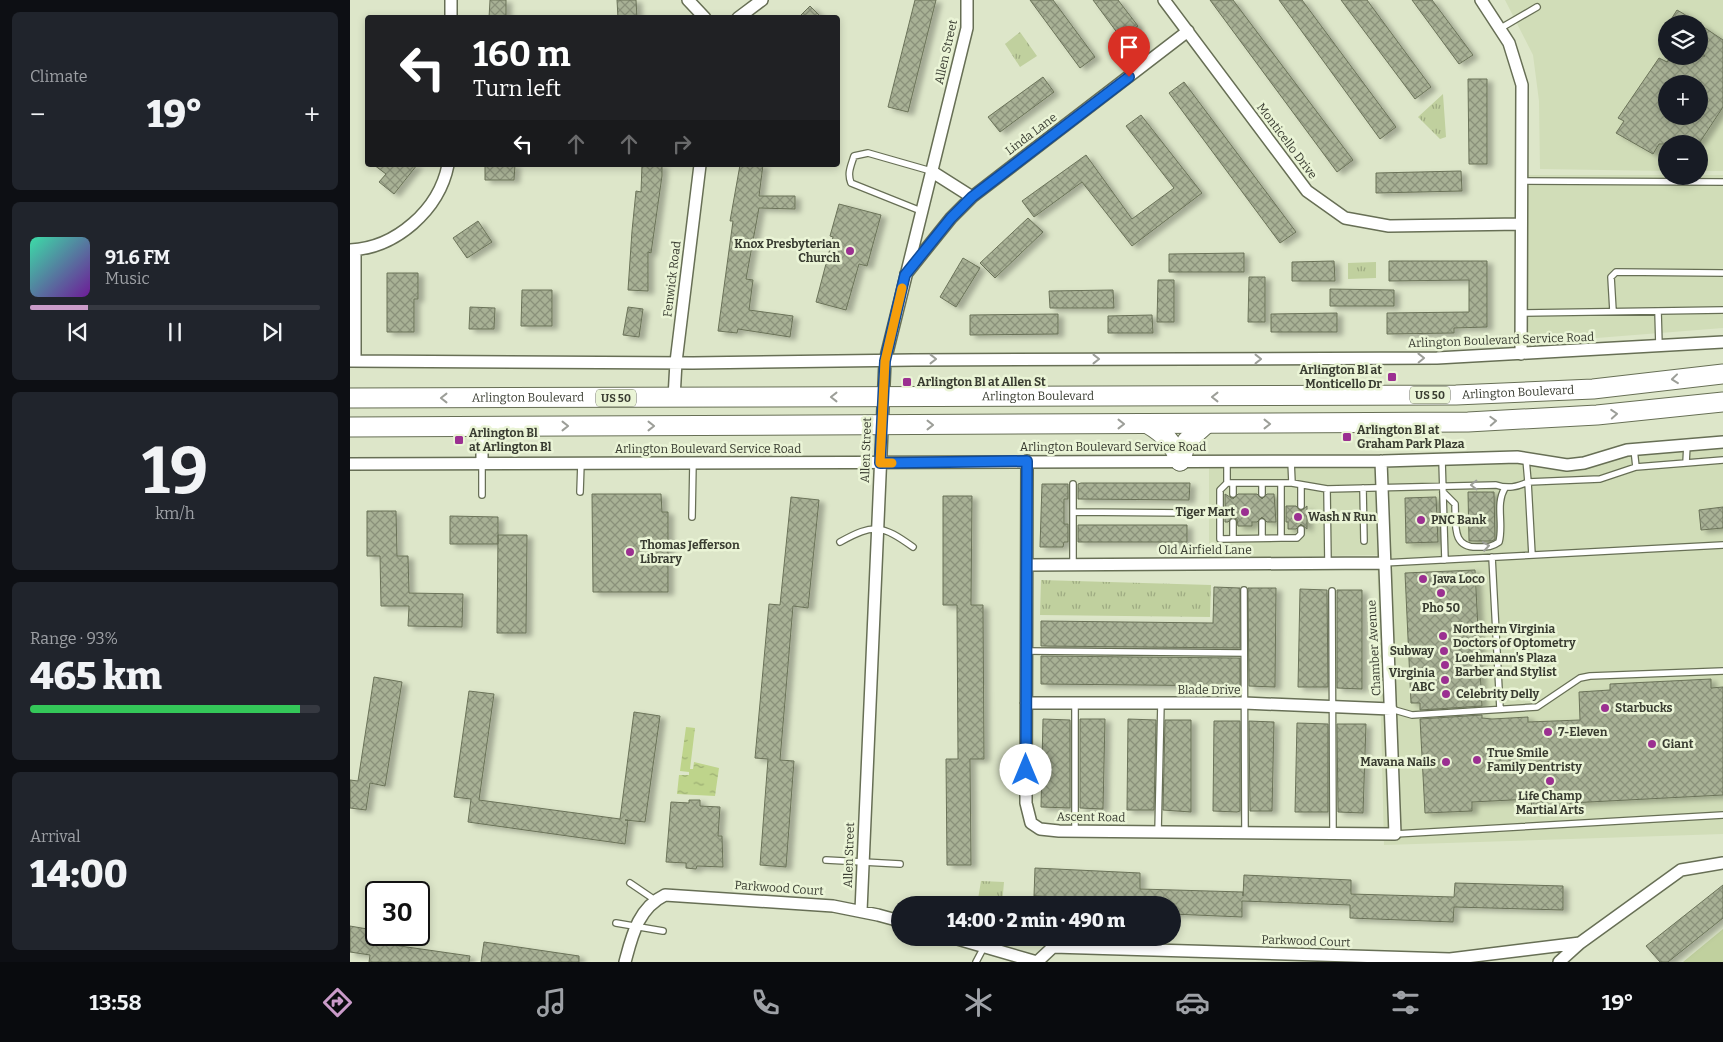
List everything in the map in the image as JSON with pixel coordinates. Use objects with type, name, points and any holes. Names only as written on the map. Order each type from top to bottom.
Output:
[{"type":"highway","name":"Arlington Boulevard","points":[[350,398],[1456,395],[1593,389],[1723,374]]},
{"type":"highway","name":"US 50","points":[[350,427],[1206,424],[1478,421],[1629,413],[1723,402]]},
{"type":"highway","points":[[1148,424],[1164,434],[1174,446],[1180,461]]},
{"type":"highway","points":[[1180,461],[1187,441],[1206,424]]},
{"type":"street","points":[[451,0],[451,15]]},
{"type":"street","points":[[688,0],[703,15]]},
{"type":"street","points":[[742,15],[762,0]]},
{"type":"street","name":"Allen Street","points":[[861,911],[885,361],[967,28],[967,0]]},
{"type":"street","name":"Monticello Drive","points":[[1164,0],[1307,191],[1345,218],[1389,226],[1521,224]]},
{"type":"street","points":[[1481,0],[1510,43],[1522,85],[1521,354]]},
{"type":"street","name":"Linda Lane","points":[[905,275],[951,218],[972,197],[1188,31]]},
{"type":"street","points":[[353,362],[353,250],[383,242],[400,234],[416,221],[430,206],[440,189],[447,167]]},
{"type":"street","name":"Fenwick Road","points":[[674,398],[676,362],[700,167]]},
{"type":"street","points":[[931,171],[972,197]]},
{"type":"street","name":"Arlington Boulevard Service Road","points":[[353,362],[1361,359],[1521,354],[1723,342]]},
{"type":"street","points":[[482,427],[482,463]]},
{"type":"street","name":"Arlington Boulevard Service Road","points":[[350,464],[1291,461],[1442,460],[1517,457],[1567,465],[1584,463],[1614,453],[1634,449],[1723,442]]},
{"type":"street","name":"Chamber Avenue","points":[[1380,460],[1395,834]]},
{"type":"street","name":"Ascent Road","points":[[1027,461],[1027,813],[1031,824],[1040,829],[1074,831],[1395,834]]},
{"type":"street","name":"Old Airfield Lane","points":[[1027,564],[1383,563]]},
{"type":"street","name":"Blade Drive","points":[[1026,703],[1244,703],[1391,708]]},
{"type":"street","name":"Parkwood Court","points":[[1559,962],[1580,943],[1681,870],[1723,863]]},
{"type":"street","name":"Parkwood Court","points":[[655,900],[665,894],[833,906],[891,919]]},
{"type":"street","points":[[625,962],[634,926],[655,900]]},
{"type":"street","name":"Parkwood Court","points":[[981,946],[1037,962],[1053,946],[1450,959],[1580,943]]},
{"type":"lane","points":[[1501,28],[1537,7]]},
{"type":"lane","points":[[921,211],[851,183],[849,177],[850,170],[854,156],[868,153],[931,171]]},
{"type":"lane","points":[[1522,181],[1723,182]]},
{"type":"lane","points":[[1613,311],[1611,277],[1616,272],[1723,274]]},
{"type":"lane","points":[[1521,313],[1723,310]]},
{"type":"lane","points":[[1658,311],[1659,346]]},
{"type":"lane","points":[[1686,463],[1687,445]]},
{"type":"lane","points":[[1634,449],[1636,467]]},
{"type":"lane","points":[[1526,459],[1532,555]]},
{"type":"lane","points":[[1442,460],[1446,560]]},
{"type":"lane","points":[[1301,529],[1301,534],[1297,538],[1220,539],[1220,490],[1230,483],[1292,483],[1326,489],[1443,489],[1496,485],[1505,488],[1517,487],[1528,482],[1600,479],[1636,467],[1723,460]]},
{"type":"lane","points":[[1227,461],[1233,494]]},
{"type":"lane","points":[[1291,461],[1292,483]]},
{"type":"lane","points":[[482,463],[482,495]]},
{"type":"lane","points":[[580,492],[581,463]]},
{"type":"lane","points":[[692,517],[693,463]]},
{"type":"lane","points":[[1262,483],[1262,494]]},
{"type":"lane","points":[[1073,484],[1073,564]]},
{"type":"lane","points":[[1281,484],[1281,538]]},
{"type":"lane","points":[[1301,485],[1301,506]]},
{"type":"lane","points":[[1363,488],[1364,541]]},
{"type":"lane","points":[[1443,489],[1455,504],[1456,534],[1461,542],[1469,548],[1492,547],[1499,542],[1500,496],[1505,488]]},
{"type":"lane","points":[[1326,489],[1328,564]]},
{"type":"lane","points":[[1073,512],[1190,513]]},
{"type":"lane","points":[[1233,522],[1233,538]]},
{"type":"lane","points":[[1262,522],[1262,538]]},
{"type":"lane","points":[[840,542],[861,530],[877,529],[891,532],[913,547]]},
{"type":"lane","points":[[1383,563],[1723,545]]},
{"type":"lane","points":[[1492,558],[1500,709]]},
{"type":"lane","points":[[1244,590],[1245,833]]},
{"type":"lane","points":[[1332,592],[1333,834]]},
{"type":"lane","points":[[1026,651],[1244,653]]},
{"type":"lane","points":[[1391,708],[1412,715],[1537,706],[1580,678],[1590,676],[1723,671]]},
{"type":"lane","points":[[1074,831],[1076,702]]},
{"type":"lane","points":[[1158,832],[1161,703]]},
{"type":"lane","points":[[1395,834],[1723,815]]},
{"type":"lane","points":[[826,860],[900,864]]},
{"type":"lane","points":[[630,883],[655,900]]},
{"type":"lane","points":[[616,923],[663,931]]},
{"type":"lane","points":[[976,962],[984,947]]},
{"type":"shaded area","points":[[1505,0],[1723,0],[1723,171],[1708,171],[1708,135],[1658,135],[1658,171],[1540,169],[1539,101],[1533,55]]},
{"type":"shaded area","points":[[1521,175],[1658,175],[1658,185],[1708,185],[1708,175],[1723,175],[1723,328],[1520,344]]},
{"type":"shaded area","points":[[1723,448],[1723,834],[1384,845],[1377,555],[1209,558],[1209,468],[1509,461],[1557,469],[1624,456]]},
{"type":"green space","points":[[1020,32],[1037,56],[1020,67],[1005,44]]},
{"type":"green space","points":[[1443,94],[1446,137],[1440,139],[1418,117]]},
{"type":"green space","points":[[1376,262],[1376,278],[1348,279],[1348,263]]},
{"type":"green space","points":[[1041,580],[1211,585],[1210,617],[1040,615]]},
{"type":"green space","points":[[981,881],[1004,882],[1003,896],[978,896]]},
{"type":"green space","points":[[1723,929],[1723,962],[1683,962]]},
{"type":"water","points":[[686,727],[695,728],[690,769],[693,769],[694,762],[719,768],[715,796],[677,794],[679,775],[689,775],[689,772],[680,771]]},
{"type":"building","points":[[490,0],[506,0],[506,15],[489,15]]},
{"type":"building","points":[[617,0],[636,0],[637,15],[618,15]]},
{"type":"building","points":[[915,0],[936,0],[908,112],[888,107]]},
{"type":"building","points":[[1030,0],[1053,0],[1095,57],[1080,68]]},
{"type":"building","points":[[1093,0],[1118,0],[1138,26],[1121,38]]},
{"type":"building","points":[[1210,0],[1233,0],[1353,160],[1337,172]]},
{"type":"building","points":[[1279,0],[1302,0],[1396,127],[1380,139]]},
{"type":"building","points":[[1341,0],[1367,0],[1431,87],[1415,99]]},
{"type":"building","points":[[1412,0],[1432,0],[1473,55],[1459,64]]},
{"type":"building","points":[[810,6],[819,15],[801,15]]},
{"type":"building","points":[[1677,10],[1685,15],[1674,15]]},
{"type":"building","points":[[1708,30],[1723,40],[1723,107],[1705,135],[1658,135],[1658,146],[1653,154],[1616,133],[1624,121],[1618,118],[1658,59],[1658,65],[1708,65]]},
{"type":"building","points":[[1043,77],[1054,92],[1000,132],[988,117]]},
{"type":"building","points":[[1468,79],[1487,79],[1487,164],[1469,164]]},
{"type":"building","points":[[1184,82],[1296,232],[1280,243],[1169,93]]},
{"type":"building","points":[[1141,115],[1202,193],[1132,246],[1082,182],[1034,217],[1022,201],[1086,155],[1132,219],[1174,188],[1126,126]]},
{"type":"building","points":[[377,167],[415,167],[394,194],[379,182],[386,174]]},
{"type":"building","points":[[485,167],[515,167],[514,180],[485,180]]},
{"type":"building","points":[[642,167],[662,167],[651,253],[648,252],[648,291],[628,290],[636,191],[641,192]]},
{"type":"building","points":[[740,167],[763,167],[759,196],[795,196],[795,209],[759,208],[746,279],[753,280],[749,310],[793,316],[790,337],[738,329],[737,333],[718,331],[733,221],[730,221]]},
{"type":"building","points":[[1461,171],[1462,191],[1376,193],[1376,173]]},
{"type":"building","name":"Knox Presbyterian Church","points":[[839,204],[881,215],[867,266],[859,264],[846,310],[816,302],[833,237],[830,236]]},
{"type":"building","points":[[1028,218],[1043,232],[995,278],[980,263]]},
{"type":"building","points":[[478,221],[492,242],[467,258],[453,238]]},
{"type":"building","points":[[1244,253],[1244,272],[1169,272],[1169,254]]},
{"type":"building","points":[[963,258],[980,268],[956,307],[940,297]]},
{"type":"building","points":[[1334,261],[1335,281],[1292,281],[1292,262]]},
{"type":"building","points":[[1389,261],[1487,261],[1487,327],[1454,328],[1454,333],[1387,334],[1387,313],[1469,312],[1469,280],[1389,281]]},
{"type":"building","points":[[387,273],[418,273],[418,299],[414,299],[414,332],[387,332]]},
{"type":"building","points":[[1249,277],[1265,277],[1265,322],[1248,322]]},
{"type":"building","points":[[1158,280],[1174,280],[1174,322],[1157,322]]},
{"type":"building","points":[[1330,289],[1394,290],[1394,306],[1330,306]]},
{"type":"building","points":[[522,290],[552,290],[552,326],[521,326]]},
{"type":"building","points":[[1113,290],[1114,308],[1050,308],[1049,291]]},
{"type":"building","points":[[470,307],[495,308],[494,329],[469,329]]},
{"type":"building","points":[[628,307],[643,309],[639,337],[623,335]]},
{"type":"building","points":[[1337,313],[1337,332],[1271,332],[1271,314]]},
{"type":"building","points":[[1058,314],[1058,334],[970,335],[970,315]]},
{"type":"building","points":[[1152,315],[1153,333],[1108,333],[1108,316]]},
{"type":"building","points":[[1190,483],[1189,500],[1078,499],[1078,484]]},
{"type":"building","points":[[1042,484],[1068,484],[1068,499],[1064,499],[1064,524],[1068,524],[1068,542],[1064,542],[1063,547],[1040,547]]},
{"type":"building","points":[[1468,492],[1494,492],[1495,539],[1492,541],[1469,541]]},
{"type":"building","name":"Thomas Jefferson Library","points":[[592,494],[661,494],[662,512],[668,512],[668,592],[593,592]]},
{"type":"building","points":[[1225,494],[1233,499],[1238,494],[1257,494],[1262,499],[1267,494],[1274,494],[1276,522],[1267,522],[1262,517],[1257,522],[1252,522],[1252,526],[1238,526],[1237,519],[1233,517],[1228,522],[1225,522]]},
{"type":"building","points":[[943,496],[972,496],[971,605],[983,605],[984,759],[970,759],[971,865],[947,865],[946,759],[958,759],[957,605],[943,605]]},
{"type":"building","points":[[791,497],[819,500],[808,608],[793,606],[780,760],[794,761],[786,867],[760,865],[768,759],[755,758],[769,604],[780,605]]},
{"type":"building","name":"PNC Bank","points":[[1436,497],[1438,542],[1406,543],[1405,498]]},
{"type":"building","name":"Wash N Run","points":[[1286,506],[1296,506],[1301,511],[1307,506],[1307,529],[1301,524],[1296,529],[1288,529]]},
{"type":"building","points":[[1723,507],[1723,528],[1701,530],[1699,510]]},
{"type":"building","points":[[367,511],[396,511],[397,556],[408,556],[409,593],[463,594],[462,627],[408,626],[409,606],[381,606],[380,556],[367,556]]},
{"type":"building","points":[[450,516],[498,517],[498,544],[450,544]]},
{"type":"building","points":[[1078,525],[1187,525],[1187,542],[1078,542]]},
{"type":"building","points":[[498,535],[527,535],[526,633],[497,633]]},
{"type":"building","points":[[1475,570],[1482,706],[1420,710],[1420,703],[1411,703],[1405,573]]},
{"type":"building","points":[[1214,587],[1240,588],[1240,648],[1041,646],[1041,621],[1213,623]]},
{"type":"building","points":[[1248,588],[1276,588],[1275,687],[1249,686]]},
{"type":"building","points":[[1300,589],[1327,590],[1328,687],[1298,687]]},
{"type":"building","points":[[1337,590],[1362,590],[1362,689],[1337,688]]},
{"type":"building","points":[[1041,656],[1240,658],[1240,686],[1041,684]]},
{"type":"building","points":[[374,677],[402,682],[385,786],[370,783],[366,810],[350,808],[350,780],[358,781]]},
{"type":"building","points":[[1711,679],[1711,688],[1723,687],[1723,795],[1570,803],[1571,808],[1532,809],[1531,799],[1472,802],[1472,811],[1425,813],[1420,719],[1482,715],[1482,718],[1492,719],[1528,717],[1528,722],[1580,720],[1579,692],[1610,690],[1610,684]]},
{"type":"building","points":[[469,691],[494,694],[479,800],[620,819],[634,712],[660,716],[645,822],[628,820],[625,844],[468,822],[471,799],[454,797]]},
{"type":"building","points":[[1043,719],[1070,720],[1070,808],[1041,807]]},
{"type":"building","points":[[1080,719],[1105,719],[1103,809],[1080,808]]},
{"type":"building","points":[[1128,719],[1156,720],[1154,810],[1127,810]]},
{"type":"building","points":[[1165,720],[1191,720],[1191,812],[1163,810]]},
{"type":"building","points":[[1214,721],[1240,721],[1240,811],[1237,812],[1213,811]]},
{"type":"building","points":[[1249,721],[1274,722],[1272,811],[1250,811]]},
{"type":"building","points":[[1297,723],[1328,724],[1328,812],[1295,812]]},
{"type":"building","points":[[1337,724],[1366,724],[1363,813],[1338,812]]},
{"type":"building","points":[[689,800],[700,800],[700,806],[720,807],[718,836],[722,836],[723,867],[697,866],[696,869],[686,868],[686,863],[666,862],[671,802],[689,803]]},
{"type":"building","points":[[1035,868],[1140,873],[1140,889],[1243,892],[1243,896],[1244,875],[1351,880],[1351,894],[1454,897],[1455,883],[1563,886],[1563,910],[1454,907],[1453,922],[1350,918],[1350,905],[1242,901],[1242,917],[1181,914],[1181,896],[1034,896]]},
{"type":"building","points":[[1723,885],[1723,918],[1668,962],[1660,962],[1646,946]]},
{"type":"building","points":[[350,926],[365,929],[365,946],[400,946],[470,956],[469,962],[369,962],[370,955],[350,952]]},
{"type":"building","points":[[484,942],[579,956],[579,962],[481,962]]},
{"type":"slow traffic","points":[[892,463],[880,463],[882,397],[885,361],[902,288]]},
{"type":"place","name":"Knox Presbyterian Church","points":[[850,251]]},
{"type":"place","name":"Arlington Bl at Monticello Dr","points":[[1392,377]]},
{"type":"place","name":"Arlington Bl at Allen St","points":[[907,382]]},
{"type":"place","name":"Arlington Bl at Graham Park Plaza","points":[[1347,437]]},
{"type":"place","name":"Arlington Bl at Arlington Bl","points":[[459,440]]},
{"type":"place","name":"Tiger Mart","points":[[1245,512]]},
{"type":"place","name":"Wash N Run","points":[[1298,517]]},
{"type":"place","name":"PNC Bank","points":[[1421,520]]},
{"type":"place","name":"Thomas Jefferson Library","points":[[630,552]]},
{"type":"place","name":"Java Loco","points":[[1423,579]]},
{"type":"place","name":"Pho 50","points":[[1441,593]]},
{"type":"place","name":"Northern Virginia Doctors of Optometry","points":[[1443,636]]},
{"type":"place","name":"Subway","points":[[1444,651]]},
{"type":"place","name":"Loehmann's Plaza Barber and Stylist","points":[[1445,665]]},
{"type":"place","name":"Virginia ABC","points":[[1445,680]]},
{"type":"place","name":"Celebrity Delly","points":[[1446,694]]},
{"type":"place","name":"Starbucks","points":[[1605,708]]},
{"type":"place","name":"7-Eleven","points":[[1548,732]]},
{"type":"place","name":"Giant","points":[[1652,744]]},
{"type":"place","name":"True Smile Family Dentristy","points":[[1477,760]]},
{"type":"place","name":"Mavana Nails","points":[[1446,762]]},
{"type":"place","name":"Life Champ Martial Arts","points":[[1550,781]]},
{"type":"route","points":[[1026,770],[1027,461],[880,463],[885,361],[905,275],[922,257],[951,218],[995,178],[1129,77]]}]
